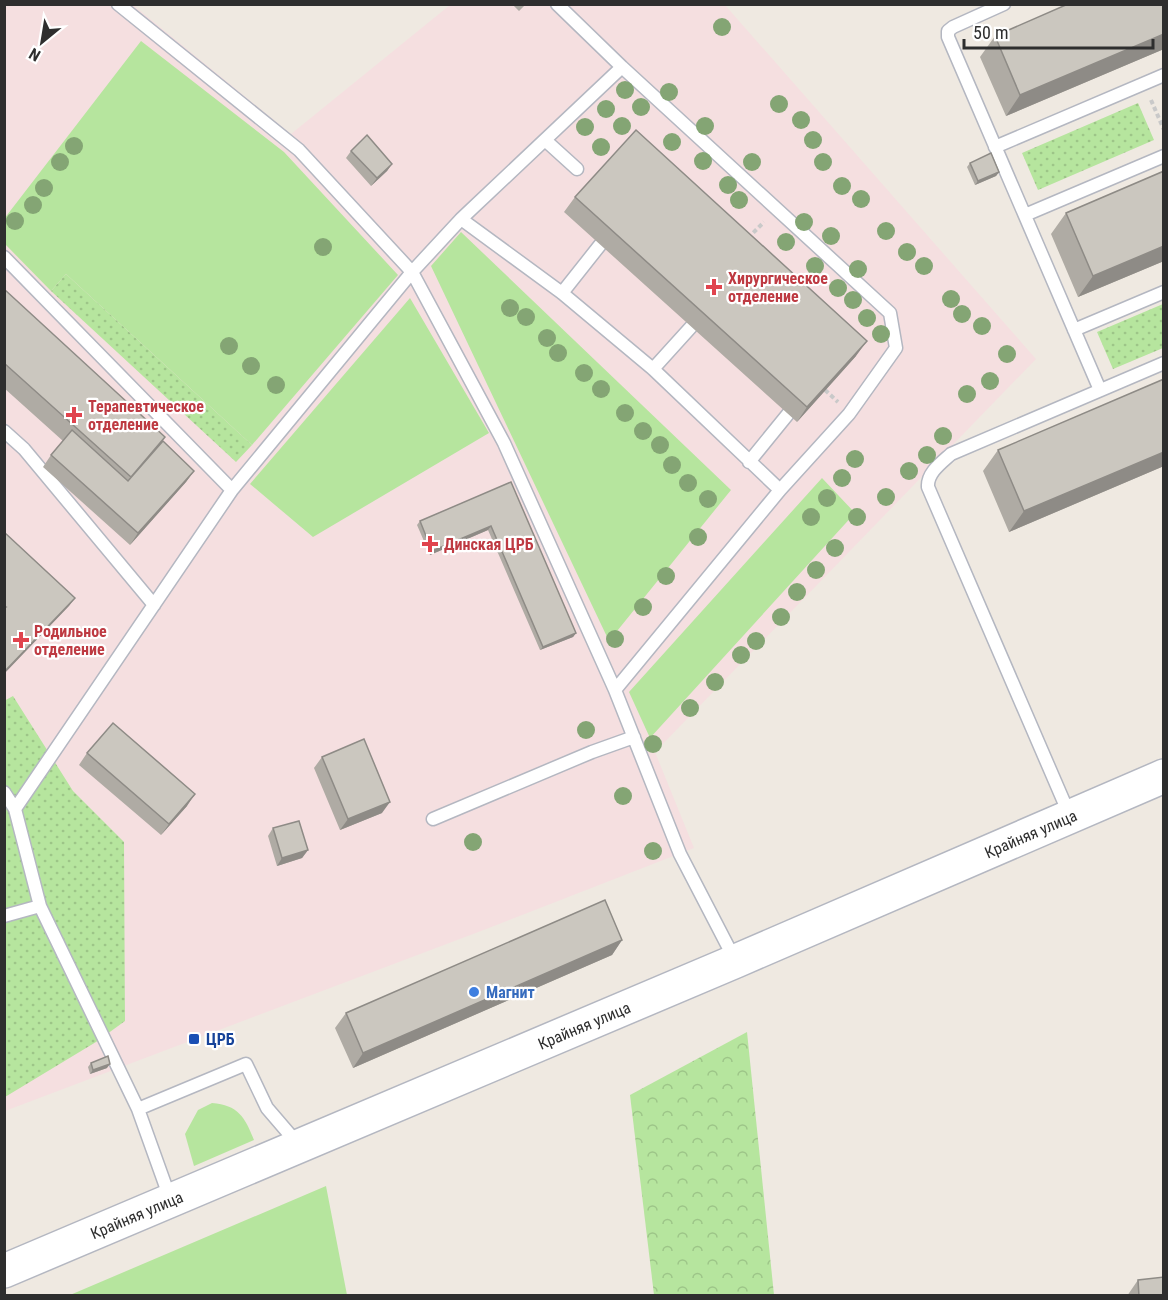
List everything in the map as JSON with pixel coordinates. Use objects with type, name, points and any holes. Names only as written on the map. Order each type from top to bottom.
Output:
[{"type":"main road","name":"Крайняя улица","points":[[4,1271],[736,961],[1164,776]]},
{"type":"lane","points":[[118,4],[299,150],[412,272],[504,443],[615,690],[680,854],[736,961]]},
{"type":"lane","points":[[557,4],[622,67],[890,313],[896,348],[849,414],[780,490],[615,690]]},
{"type":"lane","points":[[1004,4],[953,27],[948,31],[948,37],[1100,390]]},
{"type":"lane","points":[[15,809],[232,490],[412,272],[461,219],[622,67]]},
{"type":"lane","points":[[995,147],[1164,75]]},
{"type":"lane","points":[[545,140],[577,169]]},
{"type":"lane","points":[[1025,215],[1164,156]]},
{"type":"lane","points":[[461,219],[562,293],[652,369],[780,490]]},
{"type":"lane","points":[[562,293],[600,245]]},
{"type":"lane","points":[[4,257],[232,490]]},
{"type":"lane","points":[[1074,330],[1164,292]]},
{"type":"lane","points":[[652,369],[691,327]]},
{"type":"lane","points":[[1070,816],[927,481],[930,474],[951,454],[1164,363]]},
{"type":"lane","points":[[749,462],[788,414]]},
{"type":"lane","points":[[4,431],[24,449],[154,605]]},
{"type":"lane","points":[[433,819],[592,752],[634,737]]},
{"type":"lane","points":[[4,792],[15,809],[40,906],[138,1109],[171,1202]]},
{"type":"lane","points":[[4,916],[40,906]]},
{"type":"lane","points":[[138,1109],[246,1064],[267,1108],[300,1146]]},
{"type":"path","points":[[1143,83],[1164,130]]},
{"type":"path","points":[[746,240],[777,208]]},
{"type":"shaded area","name":"Динская ЦРБ","points":[[5,5],[133,5],[291,134],[450,5],[725,5],[1036,359],[655,752],[694,848],[5,1111]]},
{"type":"green space","points":[[141,41],[284,152],[398,275],[252,445],[66,274],[51,291],[5,244],[4,219]]},
{"type":"green space","points":[[1138,103],[1154,140],[1038,190],[1022,153]]},
{"type":"green space","points":[[461,232],[731,490],[609,641],[431,266]]},
{"type":"green space","points":[[66,274],[252,445],[236,462],[51,291]]},
{"type":"green space","points":[[410,298],[489,433],[313,537],[250,484]]},
{"type":"green space","points":[[1163,304],[1163,348],[1113,369],[1097,332]]},
{"type":"green space","points":[[822,478],[855,513],[650,738],[629,692]]},
{"type":"green space","points":[[13,696],[73,791],[124,842],[125,1021],[96,1042],[5,1097],[4,701]]},
{"type":"green space","points":[[747,1032],[774,1295],[654,1295],[630,1095]]},
{"type":"green space","points":[[212,1103],[228,1106],[239,1114],[244,1119],[254,1140],[194,1166],[185,1134],[198,1110]]},
{"type":"green space","points":[[326,1186],[347,1295],[70,1295]]},
{"type":"building","points":[[1068,4],[1164,4],[1164,34],[1020,95],[995,36]]},
{"type":"building","name":"Хирургическое отделение","points":[[636,130],[867,341],[807,407],[575,197]]},
{"type":"building","points":[[367,135],[392,164],[377,178],[351,151]]},
{"type":"building","points":[[991,153],[999,172],[978,181],[970,163]]},
{"type":"building","points":[[1164,171],[1164,246],[1093,276],[1066,213]]},
{"type":"building","name":"Терапевтическое отделение","points":[[4,289],[165,437],[131,477],[4,363]]},
{"type":"building","points":[[1164,379],[1164,452],[1024,511],[998,450]]},
{"type":"building","points":[[72,430],[128,481],[163,441],[194,471],[138,533],[51,455]]},
{"type":"building","points":[[511,482],[576,633],[543,647],[491,526],[432,551],[420,521]]},
{"type":"building","name":"Родильное отделение","points":[[4,532],[75,598],[4,672],[4,608],[6,607],[4,606]]},
{"type":"building","points":[[113,723],[195,794],[169,824],[87,753]]},
{"type":"building","points":[[364,739],[390,802],[348,819],[322,757]]},
{"type":"building","points":[[299,821],[308,850],[282,858],[273,828]]},
{"type":"building","name":"Магнит","points":[[605,900],[622,940],[363,1053],[346,1013]]},
{"type":"building","points":[[108,1056],[110,1064],[93,1070],[91,1063]]},
{"type":"building","points":[[1164,1277],[1164,1296],[1139,1296],[1138,1280]]},
{"type":"place","name":"Хирургическое отделение","points":[[714,287]]},
{"type":"place","name":"Терапевтическое отделение","points":[[74,415]]},
{"type":"place","name":"Динская ЦРБ","points":[[430,544]]},
{"type":"place","name":"Родильное отделение","points":[[21,640]]},
{"type":"place","name":"Магнит","points":[[474,992]]},
{"type":"place","name":"ЦРБ","points":[[194,1039]]}]
